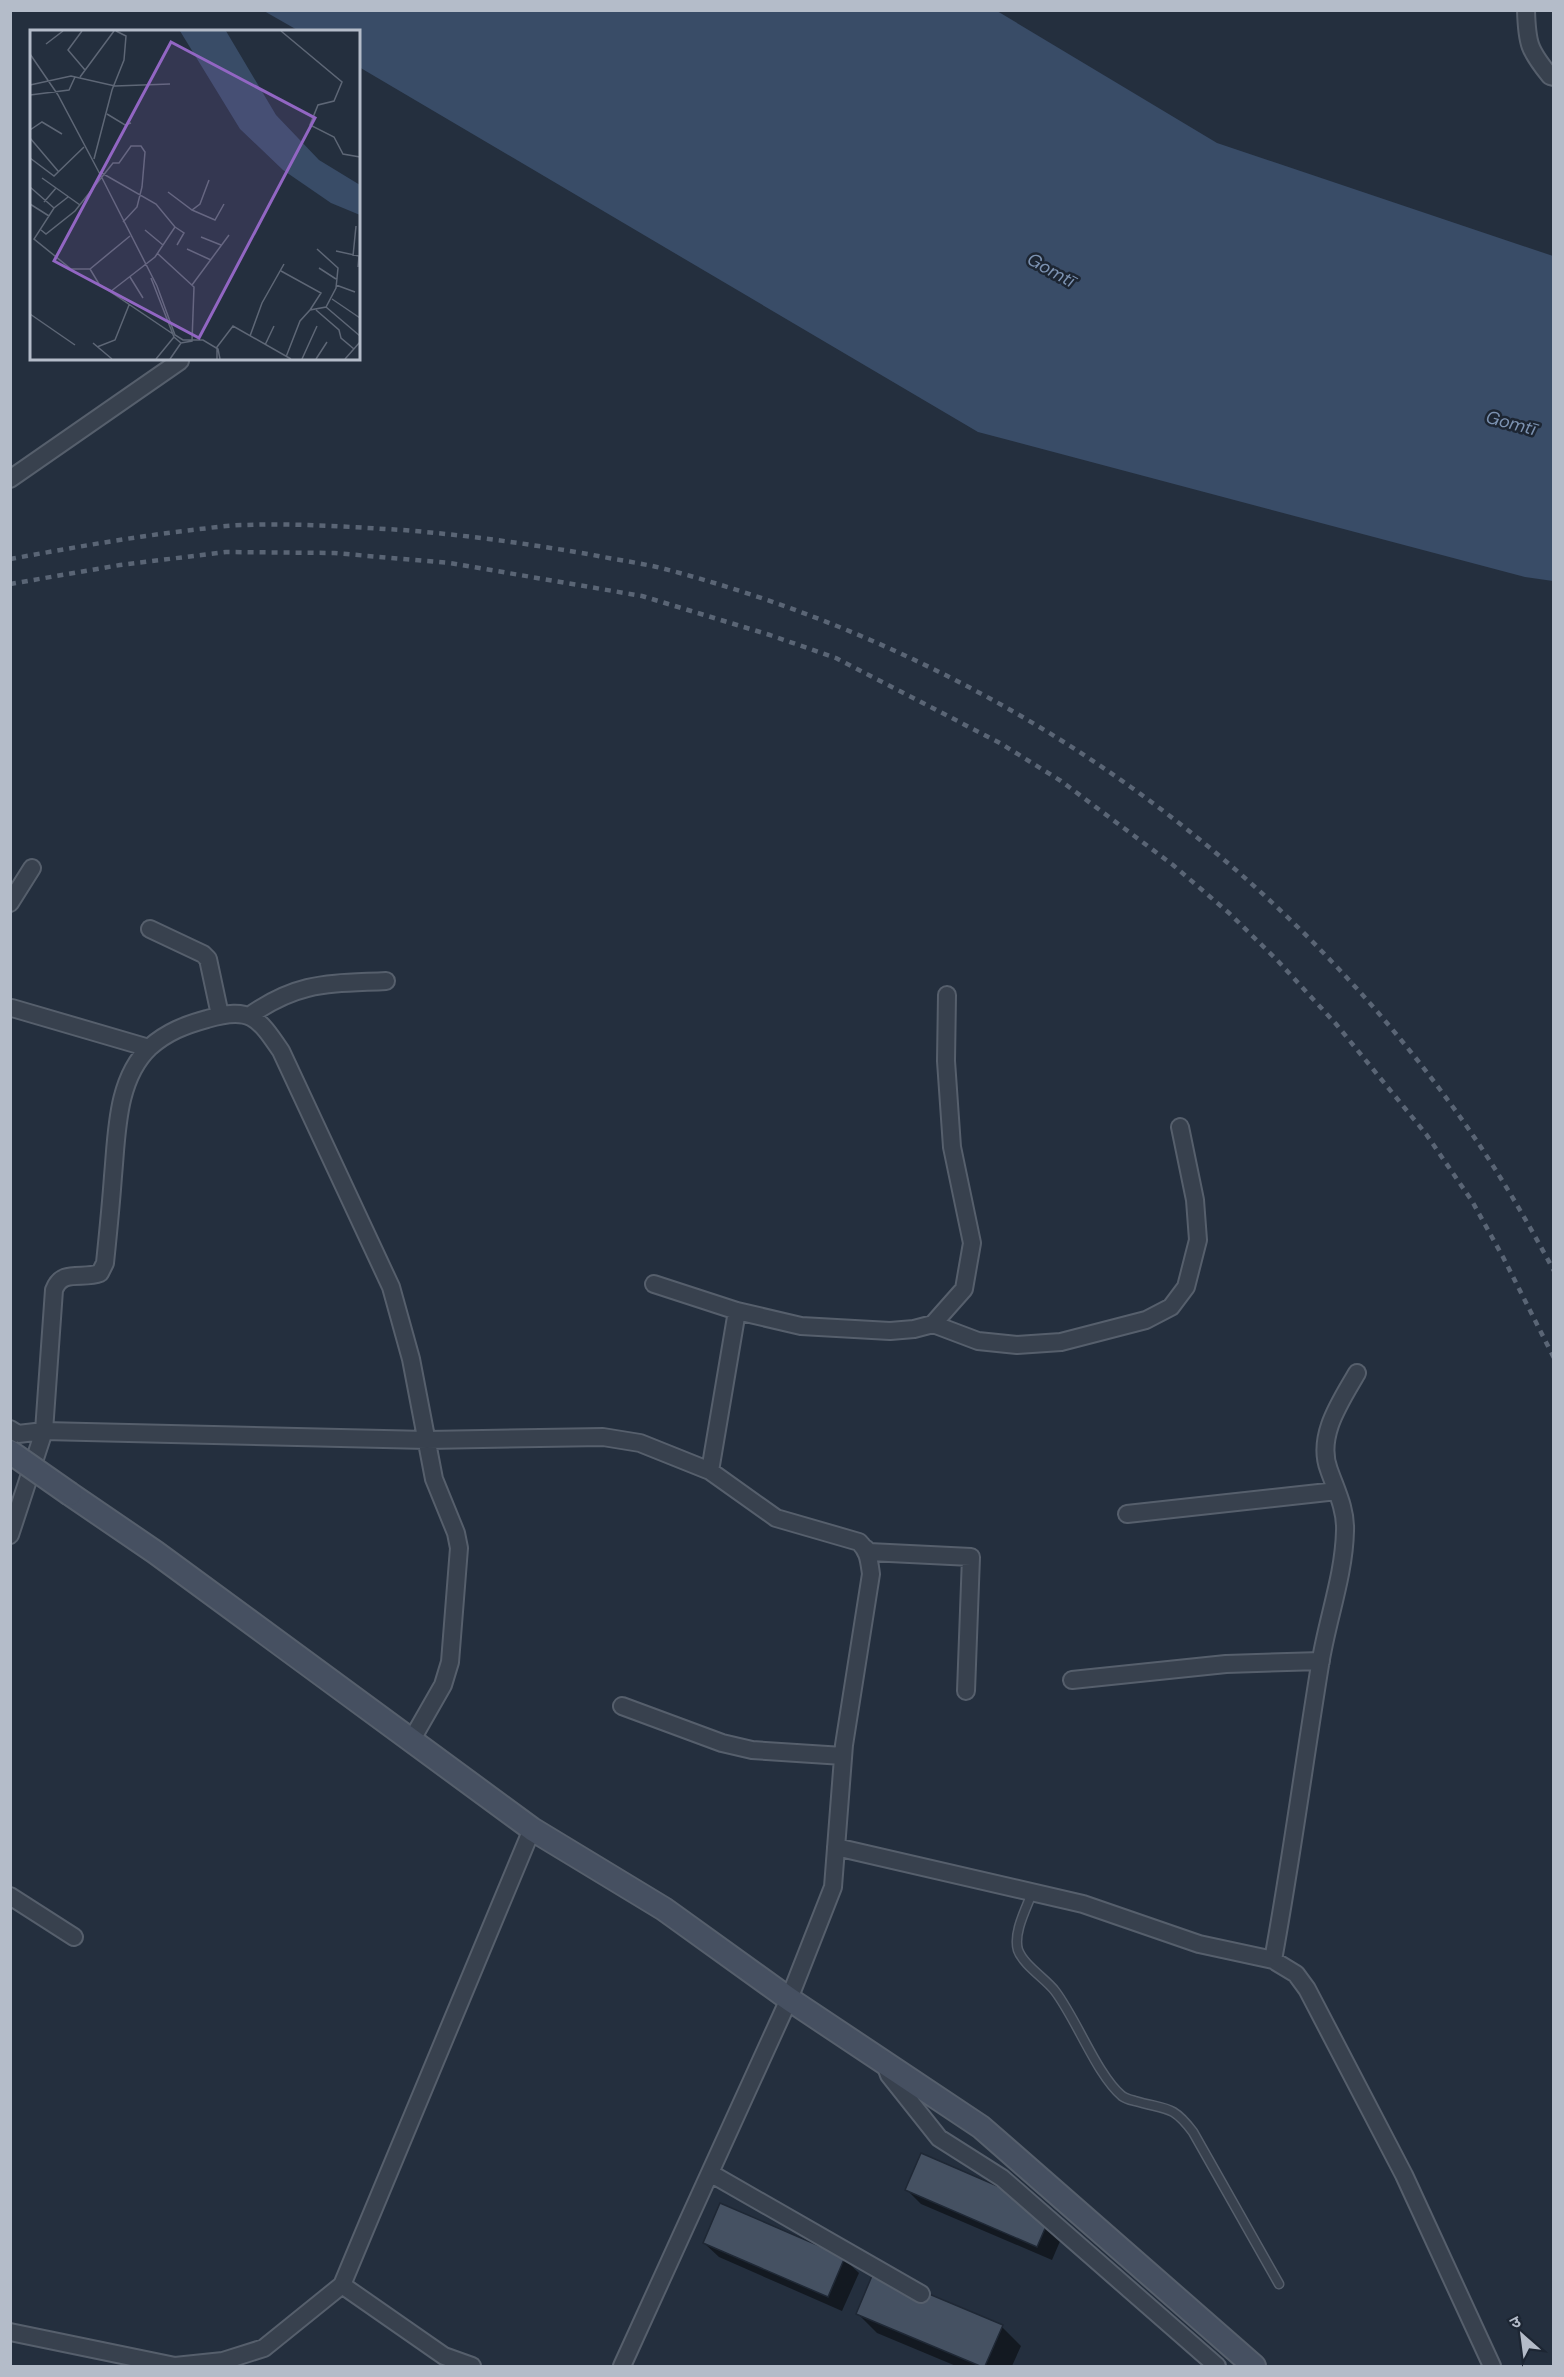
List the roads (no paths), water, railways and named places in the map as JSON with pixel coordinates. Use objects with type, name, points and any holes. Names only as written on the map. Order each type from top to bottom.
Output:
[{"type":"street","points":[[1526,10],[1528,39],[1532,54],[1550,76],[1554,77]]},
{"type":"street","points":[[10,479],[180,361]]},
{"type":"street","points":[[10,903],[32,868]]},
{"type":"street","points":[[150,929],[203,954],[208,959],[220,1015]]},
{"type":"street","points":[[249,1016],[273,1000],[296,990],[323,984],[386,981]]},
{"type":"street","points":[[654,1284],[737,1311],[801,1326],[890,1331],[914,1329],[933,1324],[964,1289],[972,1243],[952,1147],[946,1061],[947,995]]},
{"type":"street","points":[[12,1008],[149,1048]]},
{"type":"street","points":[[10,1535],[44,1431],[54,1290],[61,1278],[69,1275],[92,1276],[100,1273],[105,1263],[119,1114],[131,1074],[149,1048],[168,1033],[220,1015],[249,1016],[263,1025],[281,1051],[387,1277],[411,1359],[434,1479],[456,1533],[459,1548],[450,1662],[443,1685],[411,1741]]},
{"type":"street","points":[[933,1324],[978,1341],[1017,1345],[1061,1342],[1146,1320],[1171,1307],[1186,1287],[1198,1240],[1195,1200],[1180,1127]]},
{"type":"street","points":[[710,1471],[737,1311]]},
{"type":"street","points":[[1273,1960],[1321,1661],[1339,1574],[1345,1531],[1344,1512],[1327,1467],[1328,1431],[1335,1412],[1357,1373]]},
{"type":"street","points":[[10,1429],[18,1434],[44,1431],[428,1440],[603,1437],[640,1443],[710,1471],[776,1518],[859,1542],[869,1552],[971,1557],[966,1691]]},
{"type":"street","points":[[10,1452],[164,1559],[532,1829],[664,1910],[789,1999],[981,2127],[1030,2167],[1254,2367]]},
{"type":"street","points":[[1127,1514],[1337,1491]]},
{"type":"street","points":[[622,2367],[789,1999],[833,1887],[843,1756],[871,1574],[865,1548]]},
{"type":"street","points":[[1072,1680],[1226,1664],[1321,1661]]},
{"type":"street","points":[[622,1706],[722,1743],[752,1750],[843,1756]]},
{"type":"street","points":[[10,2332],[175,2366],[223,2361],[264,2348],[342,2285],[532,1829]]},
{"type":"street","points":[[836,1847],[1083,1904],[1198,1944],[1273,1960],[1296,1974],[1307,1989],[1404,2175],[1492,2367]]},
{"type":"street","points":[[10,1896],[74,1937]]},
{"type":"street","points":[[884,2061],[889,2075],[939,2138],[1002,2178],[1217,2367]]},
{"type":"street","points":[[710,2173],[921,2294]]},
{"type":"street","points":[[342,2285],[444,2356],[472,2367]]},
{"type":"lane","points":[[1032,1893],[1017,1941],[1018,1950],[1023,1959],[1050,1984],[1064,2003],[1110,2082],[1124,2097],[1166,2107],[1181,2115],[1193,2132],[1279,2284]]},
{"type":"water","name":"Gomtī","points":[[264,11],[997,11],[1217,143],[1553,256],[1553,581],[1525,577],[978,432],[360,68],[360,30],[297,30]]},
{"type":"railway","points":[[10,559],[124,539],[232,526],[324,526],[450,534],[546,547],[665,569],[784,606],[897,652],[1006,708],[1110,772],[1207,845],[1298,927],[1381,1017],[1458,1114],[1509,1191],[1554,1271]]},
{"type":"railway","points":[[10,584],[120,565],[226,552],[334,553],[450,563],[642,596],[770,635],[836,658],[1000,743],[1061,781],[1173,865],[1229,913],[1277,960],[1336,1024],[1426,1134],[1472,1201],[1554,1358]]}]
